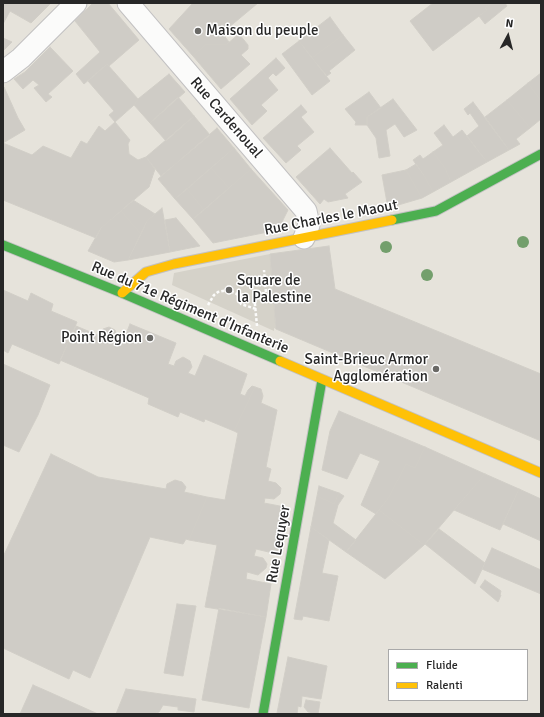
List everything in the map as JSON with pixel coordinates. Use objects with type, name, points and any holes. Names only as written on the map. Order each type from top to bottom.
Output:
[{"type":"street","points":[[3,72],[21,58],[76,3]]},
{"type":"street","name":"Rue Cardenoual","points":[[128,3],[306,211],[309,226],[304,238]]},
{"type":"street","name":"Rue Charles le Maout","points":[[122,293],[146,272],[174,264],[436,211],[541,154]]},
{"type":"street","name":"Rue du 71e Régiment d'Infanterie","points":[[3,245],[122,293],[541,473]]},
{"type":"street","name":"Rue Lequyer","points":[[263,714],[322,380]]},
{"type":"path","points":[[257,333],[254,294],[266,293],[263,246]]},
{"type":"path","points":[[205,311],[214,295],[223,290],[228,290],[237,294],[241,304],[256,309]]},
{"type":"shaded area","name":"Square de la Palestine","points":[[270,254],[276,329],[274,328],[274,331],[172,285],[174,273]]},
{"type":"building","points":[[3,3],[50,4],[31,23],[10,11],[3,24]]},
{"type":"building","points":[[93,3],[108,3],[139,40],[109,66],[107,64],[84,84],[76,74],[100,52],[75,21]]},
{"type":"building","name":"Maison du peuple","points":[[193,3],[258,3],[222,33],[229,42],[227,44],[205,45],[193,56],[169,29]]},
{"type":"building","points":[[433,3],[492,3],[485,8],[487,10],[433,51],[410,21]]},
{"type":"building","points":[[492,3],[505,3],[507,6],[485,24],[479,16],[487,10],[485,8]]},
{"type":"building","points":[[330,17],[343,35],[312,58],[299,41]]},
{"type":"building","points":[[239,34],[248,45],[248,49],[241,55],[250,64],[221,89],[193,56],[205,45],[227,44]]},
{"type":"building","points":[[343,35],[355,50],[329,71],[331,73],[327,76],[312,58]]},
{"type":"building","points":[[3,38],[12,42],[3,51]]},
{"type":"building","points":[[299,41],[330,81],[312,95],[282,54]]},
{"type":"building","points":[[50,47],[73,71],[48,94],[52,97],[46,102],[34,88],[39,85],[33,80],[23,89],[14,79],[25,72]]},
{"type":"building","points":[[276,58],[285,68],[276,76],[273,73],[268,78],[278,90],[261,105],[267,111],[252,125],[230,99]]},
{"type":"building","points":[[107,64],[138,99],[134,105],[115,122],[109,115],[114,111],[88,81]]},
{"type":"building","points":[[541,73],[541,101],[528,83]]},
{"type":"building","points":[[169,74],[185,92],[150,123],[134,105],[138,99]]},
{"type":"building","points":[[528,83],[541,101],[541,119],[530,128],[507,100]]},
{"type":"building","points":[[3,87],[25,130],[3,143]]},
{"type":"building","points":[[369,92],[381,108],[367,117],[367,125],[355,125],[356,122],[345,109]]},
{"type":"building","points":[[178,97],[194,116],[166,141],[150,123]]},
{"type":"building","points":[[393,99],[417,130],[404,137],[395,124],[386,130],[390,156],[379,158],[376,138],[367,125],[367,117]]},
{"type":"building","points":[[507,100],[530,128],[516,139],[520,144],[509,150],[485,117]]},
{"type":"building","points":[[473,102],[509,150],[487,162],[467,136],[479,126],[470,113],[468,115],[464,109]]},
{"type":"building","points":[[301,105],[307,112],[301,117],[314,132],[297,146],[301,150],[286,163],[263,138]]},
{"type":"building","points":[[194,116],[210,135],[161,176],[146,157]]},
{"type":"building","points":[[115,122],[130,140],[128,144],[129,154],[138,160],[146,157],[155,169],[149,187],[101,228],[96,238],[3,200],[3,143],[32,155],[43,146],[71,158],[81,141],[87,144],[99,126],[105,131]]},
{"type":"building","points":[[444,125],[453,137],[462,130],[487,162],[451,182],[445,168],[433,152],[443,145],[434,133]]},
{"type":"building","points":[[217,128],[234,148],[175,199],[158,179]]},
{"type":"building","points":[[234,148],[251,169],[229,188],[211,168]]},
{"type":"building","points":[[330,148],[362,182],[345,194],[348,198],[328,202],[324,199],[320,204],[296,177]]},
{"type":"building","points":[[433,152],[445,168],[451,182],[433,192],[413,160],[420,155],[423,159]]},
{"type":"building","points":[[416,164],[433,192],[422,198],[406,170]]},
{"type":"building","points":[[211,168],[229,188],[204,210],[187,189]]},
{"type":"building","points":[[251,169],[288,210],[278,230],[213,243],[193,219]]},
{"type":"building","points":[[406,170],[422,198],[388,208],[382,175]]},
{"type":"building","points":[[187,189],[204,210],[193,219],[175,199]]},
{"type":"building","points":[[133,200],[155,214],[147,221],[141,234],[121,211]]},
{"type":"building","points":[[162,208],[170,252],[128,260],[147,221]]},
{"type":"building","points":[[121,211],[141,234],[128,260],[114,262],[88,251],[101,228]]},
{"type":"building","points":[[176,218],[200,246],[170,252],[165,220]]},
{"type":"building","points":[[329,246],[335,289],[541,374],[541,441],[276,329],[270,254]]},
{"type":"building","points":[[3,290],[28,301],[31,293],[53,304],[51,311],[77,322],[59,364],[12,344],[8,353],[3,350]]},
{"type":"building","points":[[130,324],[176,343],[168,364],[174,366],[176,361],[183,357],[190,361],[192,367],[188,373],[195,376],[204,355],[247,374],[240,394],[245,396],[252,386],[255,387],[234,431],[205,419],[204,422],[180,412],[178,417],[148,404],[149,398],[60,360],[76,326],[100,336],[103,329],[109,327],[115,330],[117,336],[114,341],[122,344]]},
{"type":"building","points":[[3,364],[50,385],[38,415],[19,452],[3,445]]},
{"type":"building","points":[[255,387],[261,389],[263,396],[261,403],[277,410],[266,467],[271,469],[268,481],[276,483],[281,488],[280,494],[274,499],[265,498],[264,503],[285,507],[277,554],[256,549],[254,556],[263,558],[267,564],[266,568],[258,575],[247,572],[246,579],[271,584],[266,617],[205,607],[217,545],[189,540],[207,497],[225,500],[238,433],[234,431]]},
{"type":"building","points":[[339,411],[425,447],[415,468],[406,464],[389,497],[376,514],[361,505],[380,461],[360,453],[347,479],[322,470],[330,431]]},
{"type":"building","points":[[425,447],[485,474],[424,545],[379,510],[389,497],[406,464],[415,468]]},
{"type":"building","points":[[51,454],[98,477],[166,489],[167,484],[175,480],[182,482],[186,487],[184,492],[207,497],[189,540],[186,539],[183,544],[150,537],[90,678],[73,670],[69,679],[3,648],[3,557]]},
{"type":"building","points":[[485,474],[519,489],[500,530],[454,510]]},
{"type":"building","points":[[319,486],[339,493],[334,504],[317,496]]},
{"type":"building","points":[[519,489],[541,499],[541,541],[503,524]]},
{"type":"building","points":[[339,493],[344,496],[338,505],[333,523],[356,540],[346,552],[311,527],[317,496],[334,504]]},
{"type":"building","points":[[379,510],[424,545],[385,579],[346,552]]},
{"type":"building","points":[[311,527],[329,540],[322,573],[338,576],[329,621],[303,616],[302,620],[294,619]]},
{"type":"building","points":[[439,529],[485,563],[475,584],[425,544]]},
{"type":"building","points":[[492,548],[541,570],[541,594],[482,569]]},
{"type":"building","points":[[485,580],[501,591],[498,602],[480,587]]},
{"type":"building","points":[[177,604],[196,606],[183,676],[164,673]]},
{"type":"building","points":[[219,608],[266,617],[249,708],[202,700]]},
{"type":"building","points":[[288,657],[327,666],[321,699],[302,696],[301,707],[298,706],[297,714],[277,713]]},
{"type":"building","points":[[33,685],[49,692],[98,714],[20,714]]},
{"type":"building","points":[[126,689],[196,699],[194,712],[178,710],[178,707],[163,705],[159,712],[156,713],[116,714]]},
{"type":"building","points":[[306,700],[320,702],[318,714],[310,714],[310,712],[308,712],[304,707]]},
{"type":"traffic: fast","points":[[392,220],[436,211],[541,154]]},
{"type":"traffic: fast","points":[[3,245],[122,293],[280,361]]},
{"type":"traffic: fast","points":[[263,714],[322,380]]},
{"type":"traffic: slow","points":[[122,293],[146,272],[174,264],[392,220]]},
{"type":"traffic: slow","points":[[280,361],[541,473]]},
{"type":"place","name":"Maison du peuple","points":[[198,31]]},
{"type":"place","name":"Square de la Palestine","points":[[229,290]]},
{"type":"place","name":"Point Région","points":[[150,338]]},
{"type":"place","name":"Saint-Brieuc Armor Agglomération","points":[[436,369]]}]
